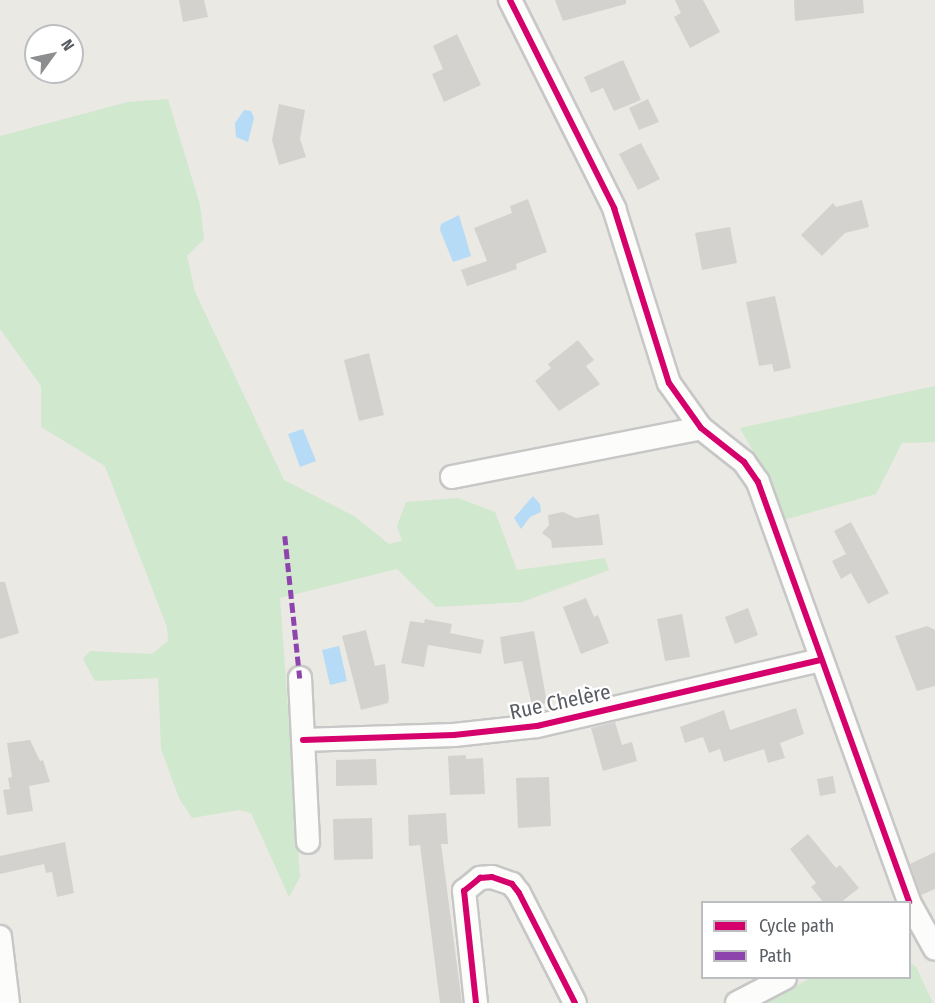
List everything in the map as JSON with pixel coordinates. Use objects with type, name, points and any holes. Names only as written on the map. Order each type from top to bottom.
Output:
[{"type":"street","points":[[510,0],[614,208],[669,383],[700,428],[744,462],[758,482],[908,901]]},
{"type":"street","points":[[453,477],[700,428]]},
{"type":"street","name":"Rue Chelère","points":[[303,740],[454,735],[537,726],[820,660]]},
{"type":"street","points":[[300,678],[308,842]]},
{"type":"street","points":[[476,1003],[464,891],[480,878],[492,877],[512,884],[519,893],[575,1003]]},
{"type":"street","points":[[911,909],[935,950]]},
{"type":"street","points":[[0,938],[8,1003]]},
{"type":"street","points":[[737,1003],[783,979]]},
{"type":"green space","points":[[168,99],[200,205],[204,239],[187,256],[195,292],[284,480],[354,516],[389,544],[402,541],[397,526],[406,502],[458,498],[495,512],[517,570],[605,558],[609,570],[522,602],[436,607],[397,569],[280,598],[300,877],[289,897],[251,813],[239,810],[192,818],[179,798],[161,749],[158,678],[95,681],[83,659],[90,651],[152,654],[168,641],[167,627],[105,466],[41,427],[41,386],[0,329],[0,136],[128,102]]},
{"type":"green space","points":[[935,386],[935,442],[902,443],[876,494],[784,520],[772,485],[740,428]]},
{"type":"green space","points":[[911,963],[916,967],[933,1003],[762,1003],[809,979],[911,979]]},
{"type":"water","points":[[244,110],[251,111],[254,118],[248,142],[236,137],[235,123]]},
{"type":"water","points":[[459,215],[471,256],[453,262],[440,230],[441,224]]},
{"type":"water","points":[[303,429],[316,461],[300,467],[288,434]]},
{"type":"water","points":[[533,496],[540,504],[541,512],[530,517],[521,529],[514,518]]},
{"type":"water","points":[[339,646],[347,681],[330,685],[322,650]]},
{"type":"building","points":[[179,0],[204,0],[208,17],[183,22]]},
{"type":"building","points":[[555,0],[626,0],[626,4],[563,21]]},
{"type":"building","points":[[675,0],[703,0],[720,32],[690,48],[674,17],[681,13]]},
{"type":"building","points":[[794,0],[863,0],[864,13],[795,21]]},
{"type":"building","points":[[457,34],[481,85],[444,102],[432,74],[443,69],[433,46]]},
{"type":"building","points":[[623,60],[641,100],[614,111],[603,88],[591,93],[584,77]]},
{"type":"building","points":[[648,99],[659,122],[639,130],[629,108]]},
{"type":"building","points":[[279,104],[305,110],[300,139],[306,157],[279,165],[272,140]]},
{"type":"building","points":[[641,143],[660,179],[638,190],[619,154]]},
{"type":"building","points":[[528,199],[547,252],[516,264],[517,269],[467,286],[461,270],[487,261],[474,228],[512,213],[510,206]]},
{"type":"building","points":[[862,200],[869,227],[845,233],[822,256],[801,235],[833,203],[836,207]]},
{"type":"building","points":[[730,227],[737,263],[702,270],[695,233]]},
{"type":"building","points":[[775,296],[791,368],[774,372],[772,364],[759,366],[746,302]]},
{"type":"building","points":[[578,340],[594,360],[586,366],[600,384],[559,411],[535,381],[551,368],[548,364]]},
{"type":"building","points":[[369,353],[384,415],[359,421],[344,360]]},
{"type":"building","points":[[563,512],[576,518],[599,514],[603,545],[552,548],[551,540],[542,533],[549,525],[548,515]]},
{"type":"building","points":[[851,522],[889,593],[868,604],[851,573],[841,579],[832,561],[846,554],[834,531]]},
{"type":"building","points":[[0,582],[5,582],[19,633],[0,639]]},
{"type":"building","points":[[586,598],[594,617],[598,615],[609,643],[581,654],[563,607]]},
{"type":"building","points":[[748,608],[758,635],[735,644],[725,617]]},
{"type":"building","points":[[682,614],[690,657],[665,661],[657,619]]},
{"type":"building","points":[[425,619],[452,624],[450,633],[484,640],[481,654],[428,645],[424,667],[401,663],[410,621],[424,623]]},
{"type":"building","points":[[927,626],[935,630],[935,686],[917,691],[895,636]]},
{"type":"building","points":[[366,630],[375,666],[385,664],[389,698],[388,703],[361,710],[342,636]]},
{"type":"building","points":[[534,631],[547,703],[532,706],[522,661],[504,664],[500,637]]},
{"type":"building","points":[[796,708],[804,734],[780,743],[785,758],[768,763],[764,749],[724,762],[720,749],[709,753],[703,737],[685,743],[680,727],[724,710],[730,730]]},
{"type":"building","points":[[615,722],[622,745],[632,742],[637,761],[603,771],[591,728]]},
{"type":"building","points":[[30,740],[40,761],[43,760],[50,782],[29,786],[33,811],[7,815],[3,790],[10,789],[8,778],[12,777],[7,743]]},
{"type":"building","points":[[466,755],[466,759],[483,758],[485,794],[450,795],[448,756]]},
{"type":"building","points":[[376,759],[377,785],[336,786],[336,760]]},
{"type":"building","points":[[833,776],[836,793],[820,796],[817,779]]},
{"type":"building","points":[[549,777],[551,826],[518,828],[516,778]]},
{"type":"building","points":[[446,813],[448,844],[441,844],[462,1003],[440,1003],[420,845],[409,846],[408,815]]},
{"type":"building","points":[[372,818],[373,859],[334,860],[333,819]]},
{"type":"building","points":[[808,834],[836,868],[840,865],[859,888],[843,901],[822,901],[811,887],[816,883],[790,849]]},
{"type":"building","points":[[65,842],[74,893],[57,897],[52,872],[46,873],[44,864],[0,874],[0,856]]},
{"type":"building","points":[[935,852],[935,889],[921,895],[910,864]]},
{"type":"marked path","points":[[285,536],[300,678]]},
{"type":"cycle path","points":[[510,0],[614,208],[669,383],[701,428],[744,462],[758,482],[909,901]]},
{"type":"cycle path","points":[[303,740],[454,735],[537,726],[820,660]]},
{"type":"cycle path","points":[[476,1003],[464,891],[480,878],[492,877],[512,884],[519,893],[575,1003]]}]
